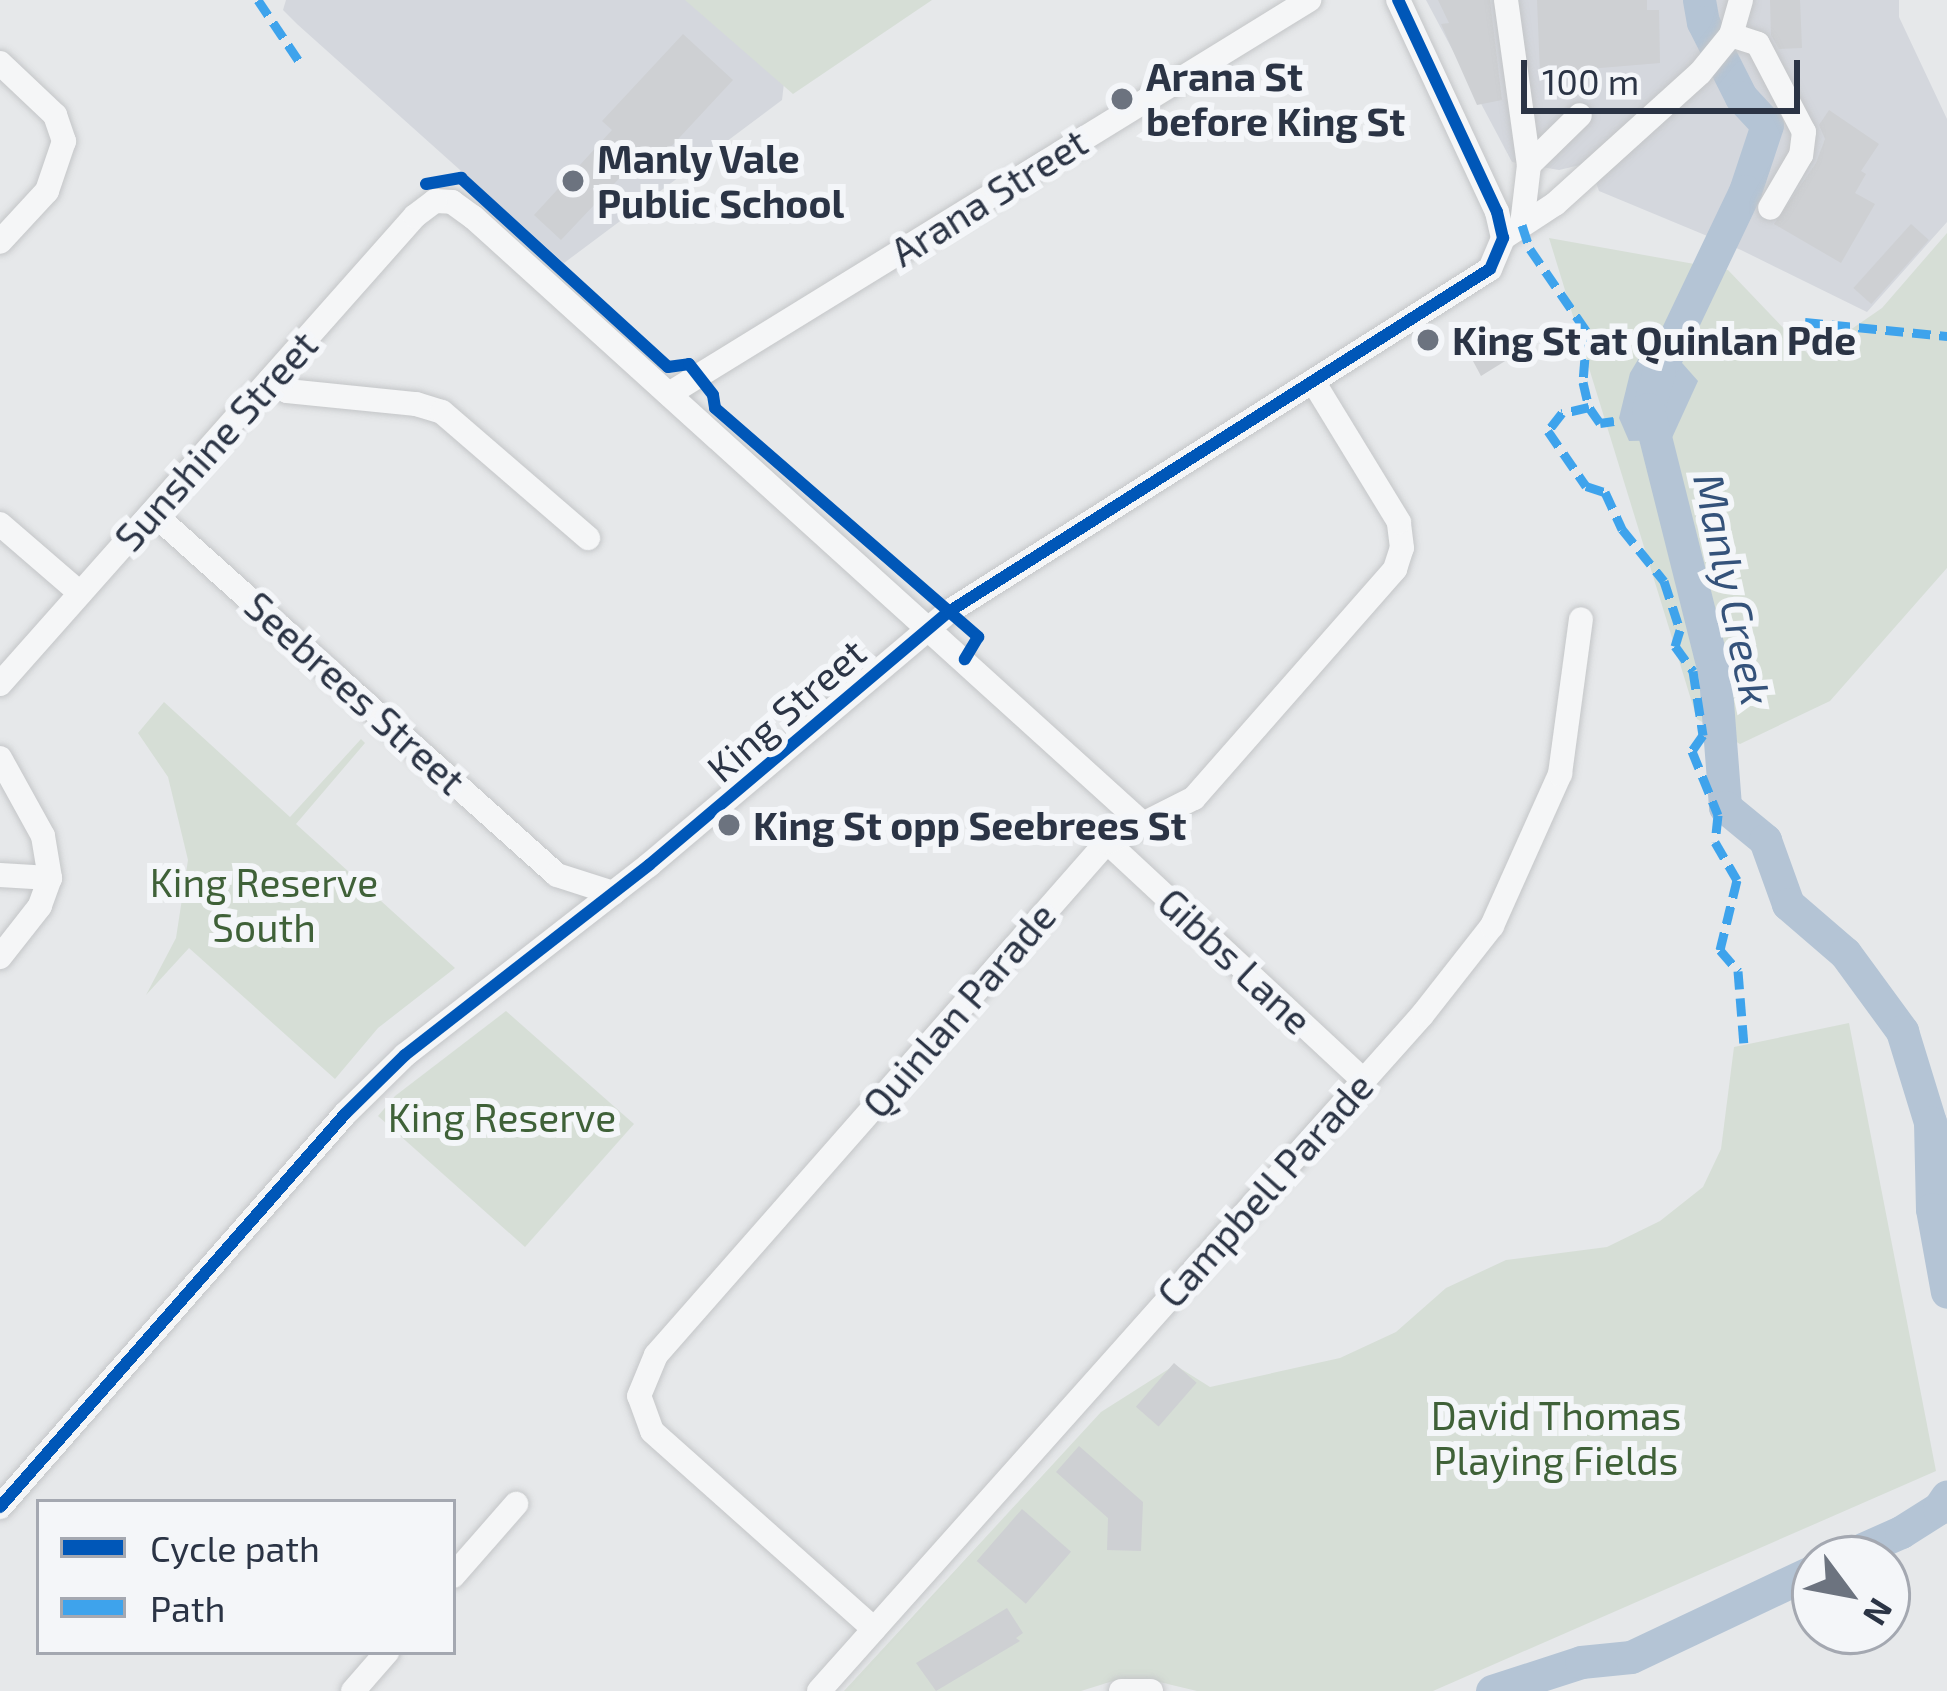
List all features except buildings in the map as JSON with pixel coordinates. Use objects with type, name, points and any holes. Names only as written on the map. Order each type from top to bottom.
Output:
[{"type":"street","name":"Arana Street","points":[[669,394],[1309,0]]},
{"type":"street","points":[[1398,0],[1490,196],[1513,231]]},
{"type":"street","points":[[1506,0],[1529,165],[1513,231]]},
{"type":"street","points":[[1513,231],[1555,204],[1700,74],[1731,35],[1741,0]]},
{"type":"street","points":[[1731,35],[1758,44],[1804,132],[1801,155],[1770,208]]},
{"type":"street","points":[[0,62],[55,115],[64,142],[46,191],[0,242]]},
{"type":"street","points":[[1529,165],[1580,116]]},
{"type":"street","name":"Sunshine Street","points":[[0,684],[420,211],[431,193],[465,210],[669,394]]},
{"type":"street","name":"King Street","points":[[0,1507],[374,1084],[614,893],[928,627],[1480,277],[1513,231]]},
{"type":"street","points":[[270,380],[287,391],[416,404],[442,412],[588,538]]},
{"type":"street","name":"Quinlan Parade","points":[[874,1629],[652,1431],[639,1396],[656,1355],[1107,842],[1194,798],[1400,559],[1399,522],[1313,381]]},
{"type":"street","points":[[669,394],[1141,822]]},
{"type":"street","name":"Seebrees Street","points":[[153,513],[556,875],[614,893]]},
{"type":"street","points":[[0,524],[80,593]]},
{"type":"street","name":"Campbell Parade","points":[[819,1691],[1363,1080],[1492,926],[1560,774],[1581,619]]},
{"type":"street","points":[[0,758],[43,836],[50,878],[40,906],[0,957]]},
{"type":"street","name":"Gibbs Lane","points":[[1107,842],[1363,1080]]},
{"type":"street","points":[[0,875],[50,878]]},
{"type":"street","points":[[556,875],[570,927]]},
{"type":"street","points":[[456,1573],[516,1504]]},
{"type":"street","points":[[353,1691],[384,1655]]},
{"type":"street","points":[[1121,1691],[1151,1691]]},
{"type":"shaded area","name":"Manly Vale Public School","points":[[286,0],[697,0],[787,58],[782,100],[564,263],[297,24],[283,10]]},
{"type":"shaded area","points":[[1426,0],[1899,0],[1899,17],[1947,119],[1947,222],[1867,312],[1741,250],[1599,191],[1589,163],[1559,170],[1512,162]]},
{"type":"green space","points":[[685,0],[932,0],[793,94]]},
{"type":"green space","points":[[1947,233],[1947,568],[1830,701],[1740,744],[1697,719],[1549,238],[1728,270],[1811,357],[1882,308]]},
{"type":"green space","name":"King Reserve South","points":[[164,702],[290,817],[361,739],[365,743],[296,824],[455,968],[378,1028],[335,1079],[189,948],[146,995],[176,938],[188,860],[168,777],[138,733]]},
{"type":"green space","name":"King Reserve","points":[[506,1011],[634,1124],[525,1247],[378,1116],[395,1096]]},
{"type":"green space","name":"David Thomas Playing Fields","points":[[1849,1023],[1936,1471],[1433,1691],[1197,1691],[1151,1680],[1113,1681],[1081,1691],[844,1691],[1101,1412],[1175,1365],[1210,1387],[1340,1358],[1396,1332],[1446,1288],[1506,1260],[1607,1247],[1660,1221],[1703,1187],[1721,1149],[1734,1047]]},
{"type":"water","points":[[1660,338],[1698,381],[1671,440],[1629,441],[1619,418],[1630,373],[1648,343]]},
{"type":"waterway","name":"Manly Creek","points":[[1699,0],[1703,22],[1741,97],[1767,125],[1745,191],[1659,371],[1648,409],[1715,676],[1725,807],[1765,840],[1788,904],[1845,953],[1902,1031],[1930,1122],[1932,1209],[1947,1292]]},
{"type":"waterway","name":"Manly Creek","points":[[1894,1535],[1939,1508],[1947,1496]]},
{"type":"waterway","name":"Manly Creek","points":[[1492,1691],[1581,1662],[1631,1657],[1791,1581]]},
{"type":"marked path","points":[[258,0],[301,64]]},
{"type":"marked path","points":[[1522,225],[1530,249],[1587,332],[1583,382],[1589,407]]},
{"type":"marked path","points":[[1805,322],[1947,336]]},
{"type":"marked path","points":[[1614,421],[1600,423],[1589,407],[1562,413],[1548,431],[1586,486],[1605,492],[1622,529],[1664,581],[1680,630],[1675,646],[1693,671],[1703,735],[1692,751],[1718,815],[1715,842],[1737,880],[1720,950],[1738,971],[1744,1045]]},
{"type":"cycle path","points":[[0,1507],[345,1114],[405,1055],[649,865],[950,611],[1490,269],[1503,238],[1497,212],[1398,0]]},
{"type":"cycle path","points":[[426,184],[461,178],[668,367],[689,364],[713,395],[715,408],[978,637],[965,659]]},
{"type":"place","name":"Arana St before King St","points":[[1122,99]]},
{"type":"place","name":"Manly Vale Public School","points":[[573,181]]},
{"type":"place","name":"King St at Quinlan Pde","points":[[1428,340]]},
{"type":"place","name":"King St opp Seebrees St","points":[[729,825]]}]
